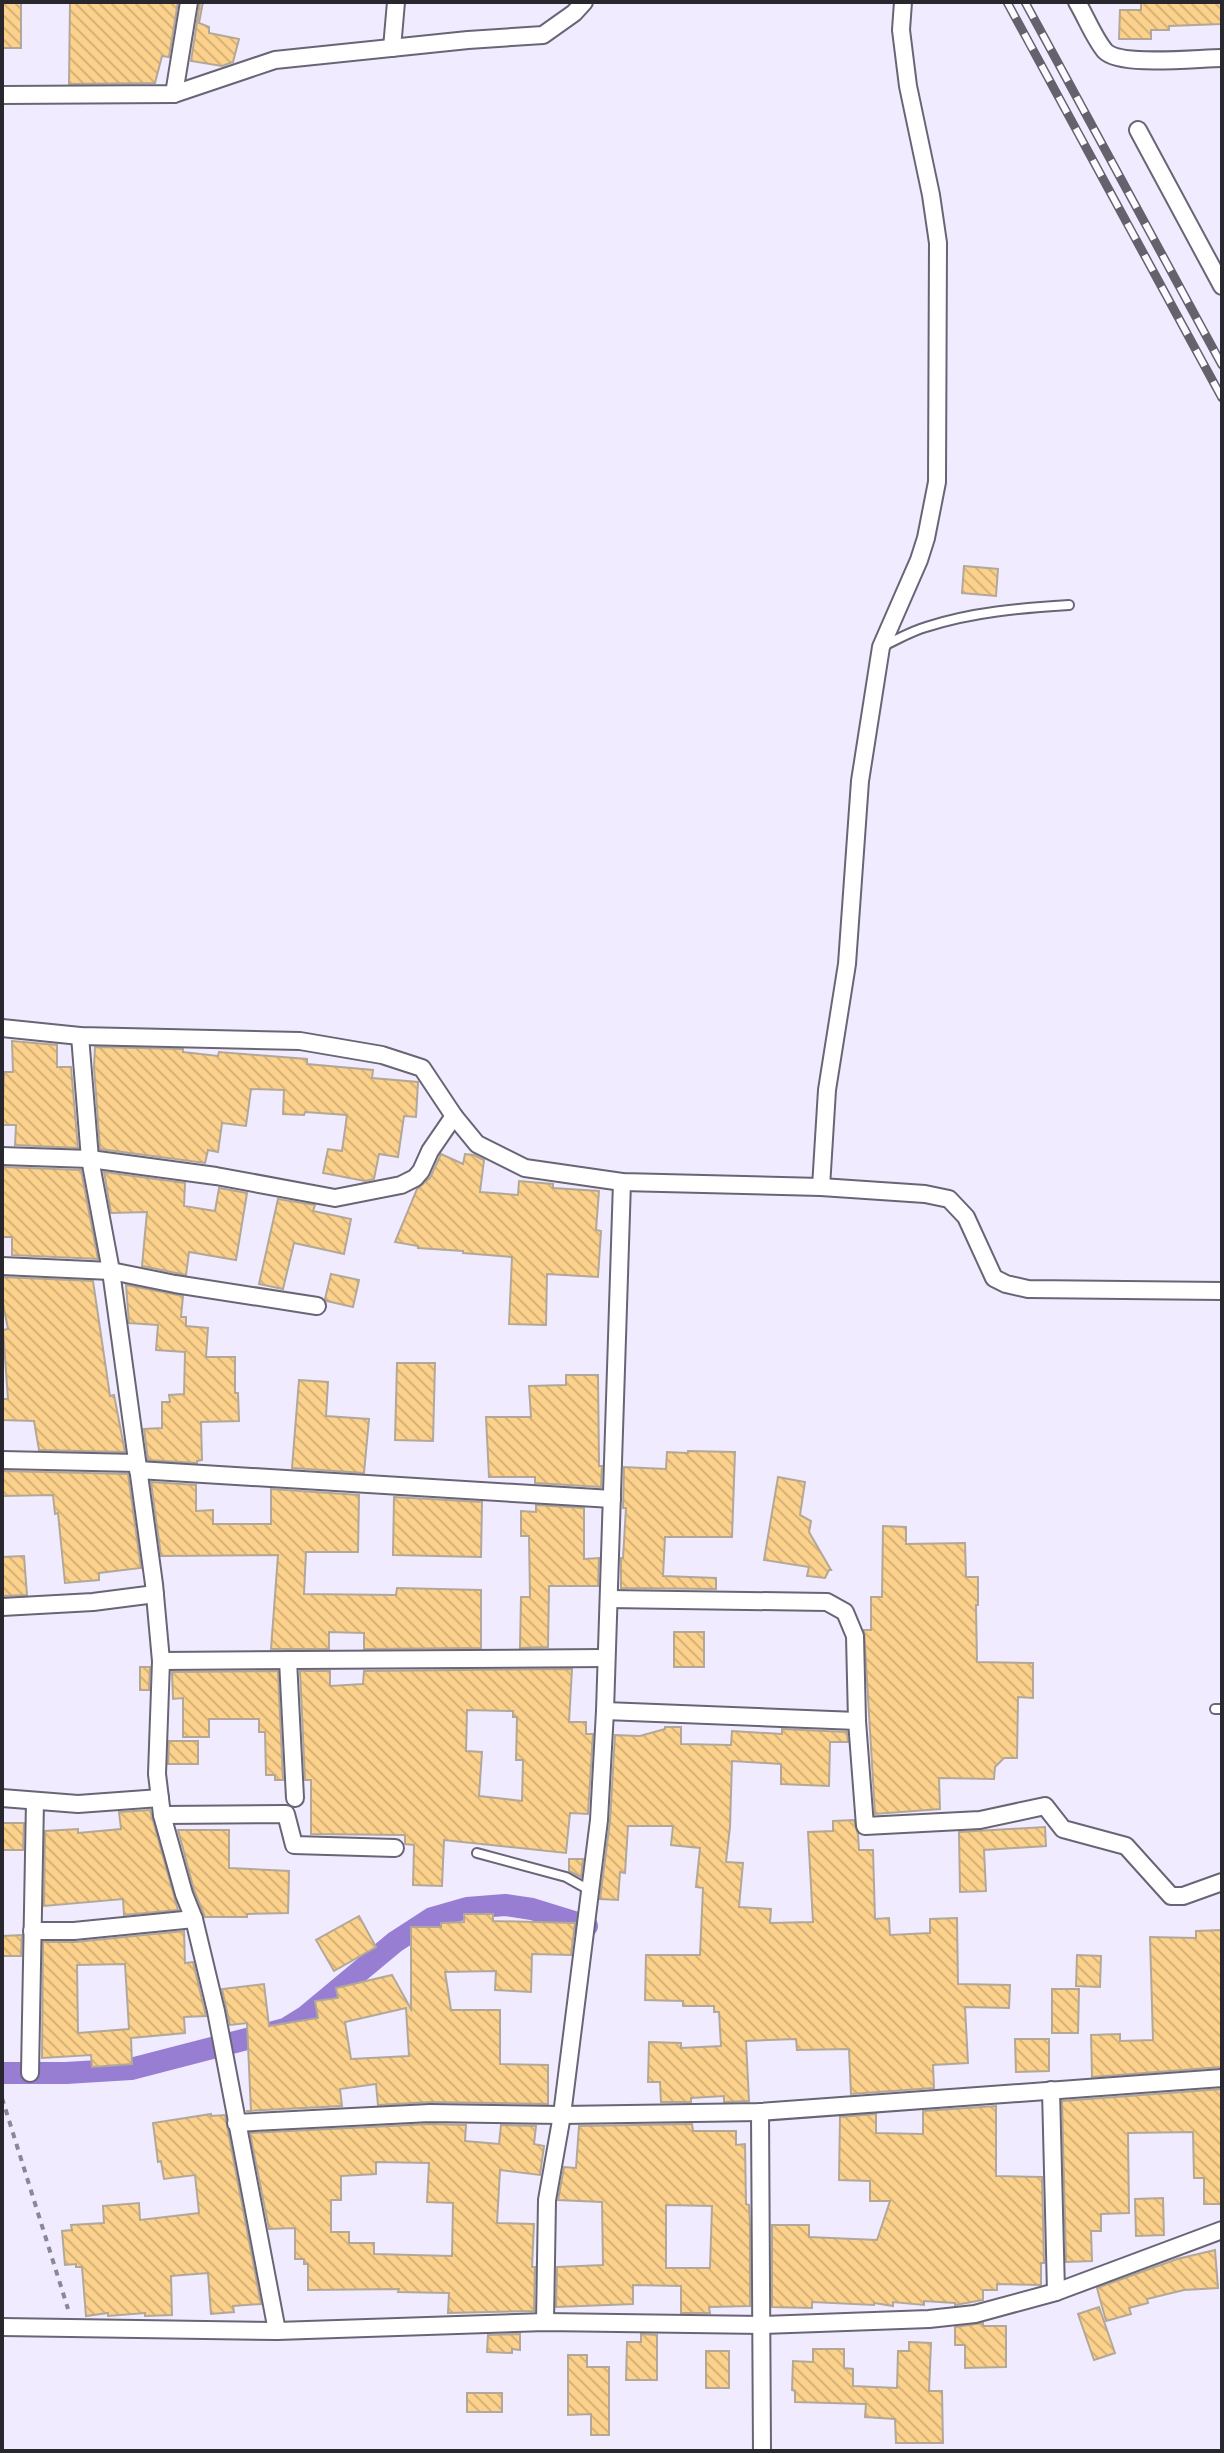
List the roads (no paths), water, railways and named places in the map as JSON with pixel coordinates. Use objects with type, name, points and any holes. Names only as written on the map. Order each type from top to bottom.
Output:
[{"type":"street","points":[[174,94],[189,2]]},
{"type":"street","points":[[392,48],[396,2]]},
{"type":"street","points":[[2,95],[174,94],[275,60],[543,35],[584,2]]},
{"type":"street","points":[[821,1187],[827,1090],[847,964],[860,781],[881,647],[919,560],[937,482],[938,243],[908,86],[901,30],[903,2]]},
{"type":"street","points":[[1077,2],[1106,52],[1117,59],[1222,58]]},
{"type":"street","points":[[1138,130],[1222,286]]},
{"type":"street","points":[[2,1028],[80,1036],[300,1041],[382,1055],[422,1068],[477,1144],[525,1168],[622,1182],[821,1187],[925,1194],[949,1199],[966,1217],[994,1278],[1006,1284],[1028,1289],[1222,1291]]},
{"type":"street","points":[[80,1036],[90,1159],[111,1271],[155,1594],[161,1661],[157,1774],[162,1815],[194,1919],[216,2011],[277,2331]]},
{"type":"street","points":[[2,1156],[90,1159],[216,1176],[335,1198],[401,1185],[415,1178],[454,1116]]},
{"type":"street","points":[[545,2322],[547,2200],[562,2115],[599,1820],[622,1182]]},
{"type":"street","points":[[2,1266],[111,1271],[317,1306]]},
{"type":"street","points":[[2,1460],[138,1466],[612,1499]]},
{"type":"street","points":[[2,1607],[93,1602],[155,1594]]},
{"type":"street","points":[[609,1599],[827,1602],[845,1612],[855,1636],[857,1721],[865,1826],[980,1820],[1045,1806],[1063,1829],[1126,1846],[1171,1896],[1183,1896],[1222,1882]]},
{"type":"street","points":[[161,1661],[605,1658]]},
{"type":"street","points":[[288,1660],[295,1798]]},
{"type":"street","points":[[605,1711],[857,1721]]},
{"type":"street","points":[[2,1798],[78,1804],[160,1798]]},
{"type":"street","points":[[30,2073],[35,1801]]},
{"type":"street","points":[[162,1815],[286,1814],[294,1845],[395,1848]]},
{"type":"street","points":[[32,1931],[74,1931],[194,1919]]},
{"type":"street","points":[[236,2123],[430,2113],[760,2112],[1222,2078]]},
{"type":"street","points":[[1051,2090],[1056,2292]]},
{"type":"street","points":[[760,2112],[762,2451]]},
{"type":"street","points":[[2,2327],[277,2331],[545,2322],[763,2325],[929,2319],[975,2314],[1056,2292],[1222,2230]]},
{"type":"lane","points":[[881,647],[924,627],[972,615],[1069,605]]},
{"type":"lane","points":[[477,1853],[566,1877],[591,1891]]},
{"type":"waterway","points":[[2,2073],[131,2069],[285,2029],[306,2016],[395,1942],[432,1918],[467,1908],[505,1905],[532,1909],[587,1926]]},
{"type":"railway","points":[[1007,2],[1222,398]]},
{"type":"railway","points":[[1025,2],[1222,365]]}]
